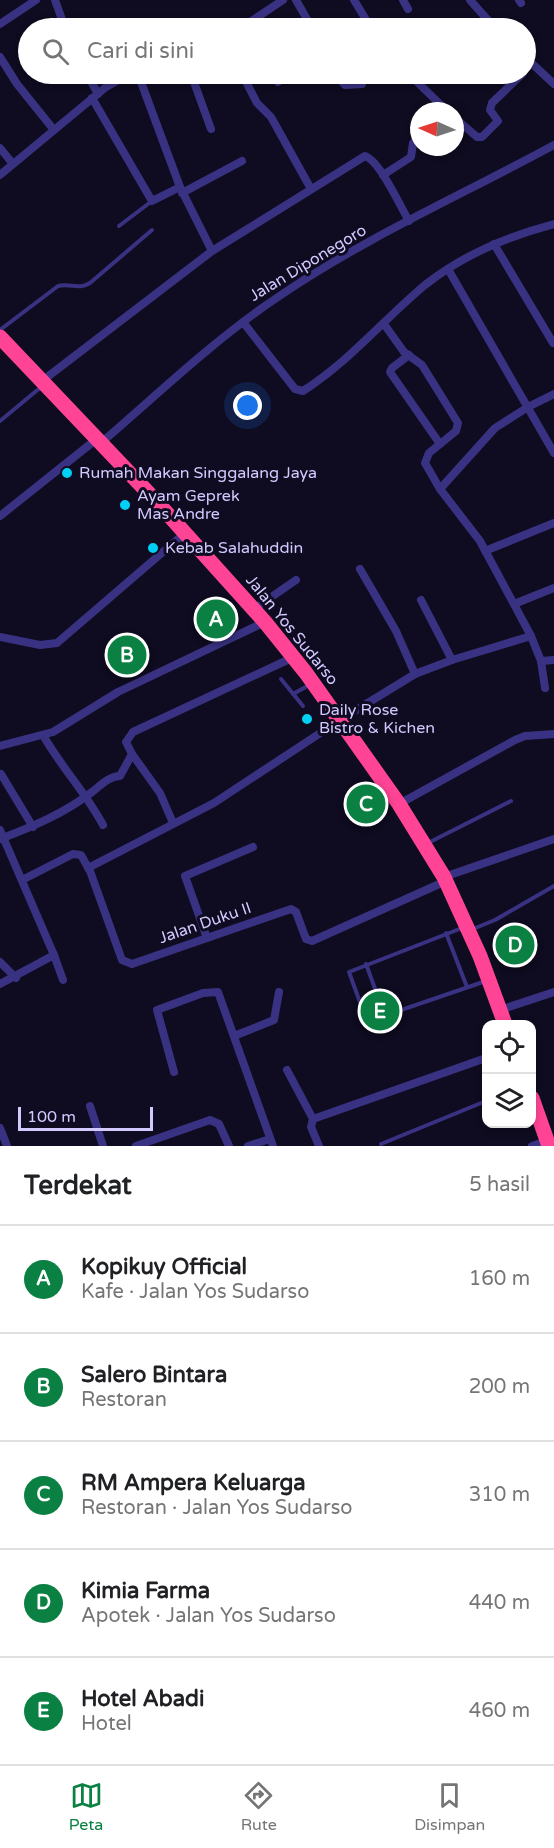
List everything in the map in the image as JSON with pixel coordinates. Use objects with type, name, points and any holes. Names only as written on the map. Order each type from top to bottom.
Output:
[{"type":"highway","name":"Jalan Yos Sudarso","points":[[0,338],[100,440],[254,609],[294,657],[399,804],[445,879],[468,928],[504,1020]]},
{"type":"highway","points":[[536,1111],[548,1143]]},
{"type":"street","points":[[0,24],[36,0]]},
{"type":"street","points":[[55,0],[61,18]]},
{"type":"street","points":[[262,18],[283,0]]},
{"type":"street","points":[[296,0],[306,18]]},
{"type":"street","points":[[354,0],[365,18]]},
{"type":"street","points":[[403,0],[408,9]]},
{"type":"street","points":[[470,0],[486,18]]},
{"type":"street","points":[[0,57],[16,84],[54,130]]},
{"type":"street","points":[[536,70],[554,84]]},
{"type":"street","points":[[91,84],[152,201],[242,161]]},
{"type":"street","points":[[0,175],[95,96],[114,84]]},
{"type":"street","points":[[142,84],[181,190],[212,251]]},
{"type":"street","points":[[195,84],[211,129]]},
{"type":"street","points":[[247,84],[257,102],[272,117],[311,189]]},
{"type":"street","points":[[344,84],[362,84]]},
{"type":"street","points":[[419,84],[438,102]]},
{"type":"street","points":[[464,126],[477,137],[482,137],[498,121],[490,110],[492,103],[512,84]]},
{"type":"street","name":"Jalan Diponegoro","points":[[0,516],[100,440],[243,322],[311,276],[409,221],[554,145]]},
{"type":"street","points":[[0,148],[13,164]]},
{"type":"street","points":[[44,382],[212,251],[365,156],[371,159],[383,175],[409,221]]},
{"type":"street","points":[[383,175],[411,156]]},
{"type":"street","points":[[243,322],[299,392],[332,372],[425,285],[448,268],[494,244],[554,224]]},
{"type":"street","points":[[494,244],[553,343]]},
{"type":"street","points":[[448,268],[554,453]]},
{"type":"street","points":[[384,324],[409,355],[422,365],[458,423],[456,431],[429,453],[425,463],[440,489],[485,551],[514,604],[541,661],[545,688]]},
{"type":"street","points":[[409,355],[390,372],[440,444]]},
{"type":"street","points":[[440,489],[495,428],[528,406],[554,393]]},
{"type":"street","points":[[485,551],[554,523]]},
{"type":"street","points":[[0,637],[40,645],[57,643],[185,533]]},
{"type":"street","points":[[360,569],[396,631],[416,674]]},
{"type":"street","points":[[254,609],[296,580]]},
{"type":"street","points":[[514,604],[554,588]]},
{"type":"street","points":[[421,600],[452,660]]},
{"type":"street","points":[[0,746],[53,732],[118,692],[265,622]]},
{"type":"street","points":[[22,880],[75,853],[81,855],[88,868],[214,803],[340,720],[416,674],[452,660],[531,636]]},
{"type":"street","points":[[173,824],[160,793],[126,742],[133,732],[294,657]]},
{"type":"street","points":[[541,661],[554,660]]},
{"type":"street","points":[[399,804],[515,740],[554,734]]},
{"type":"street","points":[[43,735],[59,763],[87,796],[103,825]]},
{"type":"street","points":[[63,980],[22,880],[1,836],[33,826],[87,796],[112,777],[120,776],[132,754]]},
{"type":"street","points":[[1,774],[33,826]]},
{"type":"street","points":[[445,879],[554,839]]},
{"type":"street","points":[[207,938],[185,876],[253,847]]},
{"type":"street","name":"Jalan Duku II","points":[[88,868],[124,963],[132,964],[291,909],[296,912],[306,939],[312,941],[445,879]]},
{"type":"street","points":[[0,984],[15,978],[54,955]]},
{"type":"street","points":[[0,962],[15,978]]},
{"type":"street","points":[[174,1072],[158,1009],[215,991],[220,996],[272,1142],[248,1146]]},
{"type":"street","points":[[234,1036],[274,1020],[279,992]]},
{"type":"street","points":[[500,1010],[554,992]]},
{"type":"street","points":[[312,1119],[482,1059]]},
{"type":"street","points":[[287,1070],[312,1119],[311,1127],[319,1146]]},
{"type":"street","points":[[90,1106],[103,1146]]},
{"type":"street","points":[[136,1146],[210,1120],[219,1124],[229,1146]]},
{"type":"street","points":[[0,1128],[7,1146]]},
{"type":"street","points":[[532,1146],[548,1143]]},
{"type":"lane","points":[[119,226],[152,201]]},
{"type":"lane","points":[[0,330],[58,286],[65,284],[78,288],[90,283],[152,230]]},
{"type":"lane","points":[[0,421],[44,382]]},
{"type":"lane","points":[[281,679],[303,706]]},
{"type":"lane","points":[[293,694],[313,683]]},
{"type":"lane","points":[[425,845],[511,801]]},
{"type":"lane","points":[[489,980],[372,1020],[366,1019],[349,976],[354,969],[446,933],[495,920],[554,886]]},
{"type":"lane","points":[[446,933],[467,987]]},
{"type":"lane","points":[[366,964],[385,1016]]},
{"type":"lane","points":[[381,1144],[482,1103]]},
{"type":"place","name":"Rumah Makan Singgalang Jaya","points":[[67,473]]},
{"type":"place","name":"Ayam Geprek Mas Andre","points":[[125,505]]},
{"type":"place","name":"Kebab Salahuddin","points":[[153,548]]},
{"type":"place","name":"Kopikuy Official","points":[[216,619]]},
{"type":"place","name":"Salero Bintara","points":[[127,655]]},
{"type":"place","name":"Daily Rose Bistro & Kichen","points":[[307,719]]},
{"type":"place","name":"RM Ampera Keluarga","points":[[366,804]]},
{"type":"place","name":"Kimia Farma","points":[[515,945]]},
{"type":"place","name":"Hotel Abadi","points":[[380,1011]]}]
